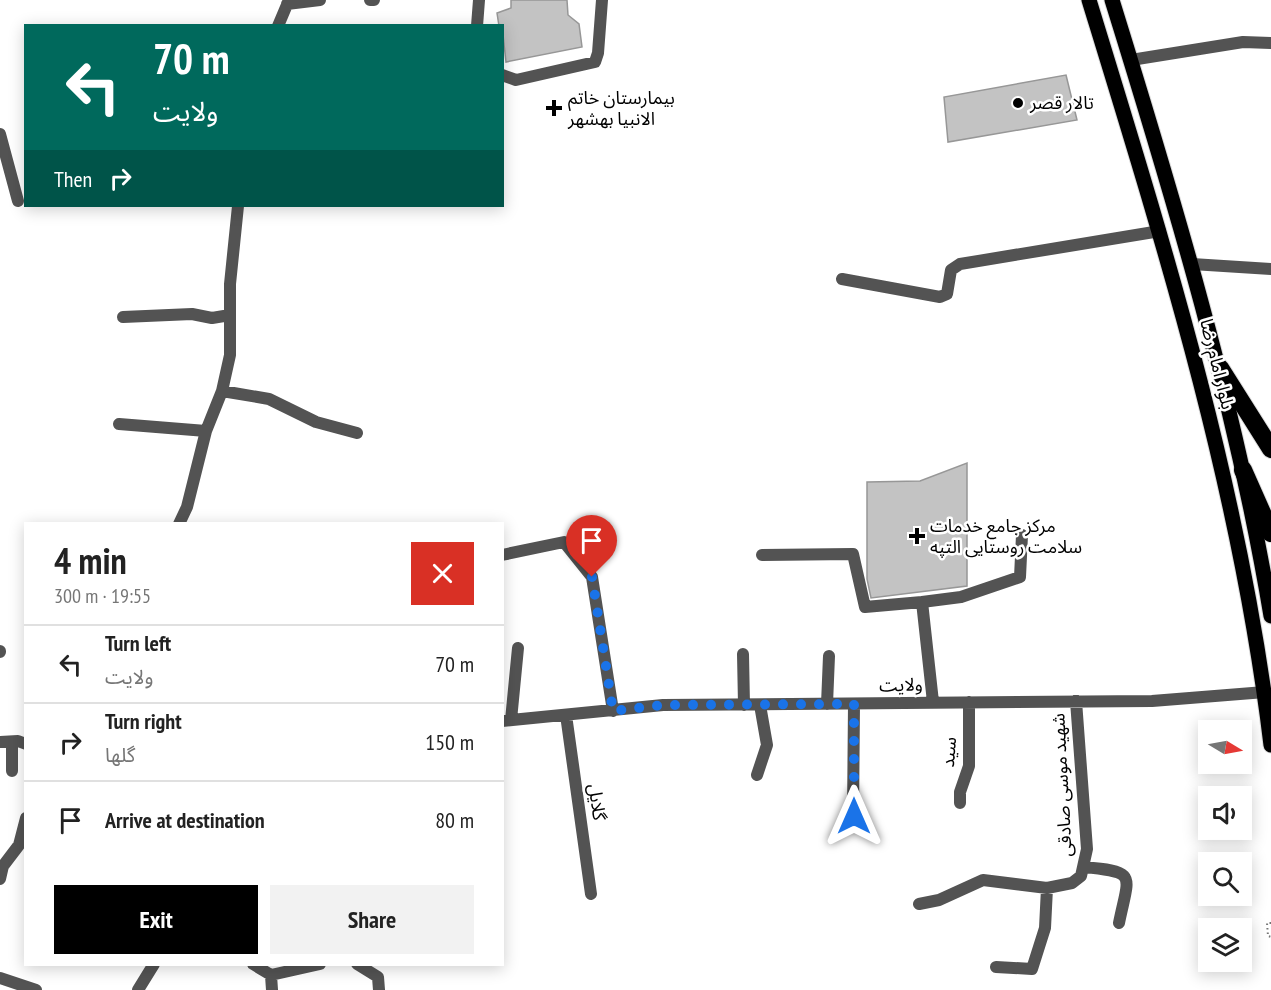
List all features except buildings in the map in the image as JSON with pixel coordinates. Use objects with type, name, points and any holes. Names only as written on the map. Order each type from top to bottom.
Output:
[{"type":"highway","points":[[1220,368],[1271,449]]},
{"type":"highway","points":[[1243,470],[1271,532]]},
{"type":"main road","name":"بلوار امام رضا","points":[[1089,0],[1160,231],[1224,474],[1265,692],[1271,745]]},
{"type":"main road","name":"بلوار امام رضا","points":[[1112,0],[1192,264],[1220,368],[1243,470],[1271,616]]},
{"type":"street","points":[[279,24],[288,2],[320,0]]},
{"type":"street","points":[[477,24],[479,0]]},
{"type":"street","points":[[504,76],[516,80],[595,62],[598,53],[602,0]]},
{"type":"street","points":[[1131,60],[1243,42],[1271,43]]},
{"type":"street","points":[[0,134],[18,201]]},
{"type":"street","points":[[180,522],[187,507],[206,431],[222,391],[230,355],[230,284],[238,207]]},
{"type":"street","points":[[842,279],[940,297],[947,294],[951,270],[960,264],[1160,231]]},
{"type":"street","points":[[1192,264],[1271,269]]},
{"type":"street","points":[[123,317],[192,314],[212,318],[230,315]]},
{"type":"street","points":[[222,391],[269,399],[316,422],[357,433]]},
{"type":"street","points":[[118,424],[206,431]]},
{"type":"street","points":[[762,555],[853,554],[865,607],[961,597],[1020,577],[1022,535]]},
{"type":"street","points":[[504,555],[564,542],[592,577],[613,711]]},
{"type":"street","points":[[922,602],[933,702]]},
{"type":"street","points":[[507,720],[518,648]]},
{"type":"street","points":[[743,654],[744,705]]},
{"type":"street","points":[[827,704],[829,656]]},
{"type":"street","name":"ولایت","points":[[507,720],[663,705],[1152,701],[1265,692]]},
{"type":"street","name":"شهید موسی صادقی","points":[[920,904],[939,900],[983,880],[1047,888],[1072,883],[1081,876],[1087,849],[1076,701]]},
{"type":"street","name":"سید","points":[[960,803],[960,792],[969,766],[969,702]]},
{"type":"street","points":[[854,704],[854,816]]},
{"type":"street","points":[[757,775],[767,745],[760,705]]},
{"type":"street","name":"گلایل","points":[[566,715],[591,894]]},
{"type":"street","points":[[12,771],[6,742],[24,744]]},
{"type":"street","points":[[0,879],[3,866],[19,845],[24,826]]},
{"type":"street","points":[[1084,867],[1118,870],[1125,873],[1128,880],[1119,923]]},
{"type":"street","points":[[996,967],[1032,969],[1045,928],[1047,888]]},
{"type":"street","points":[[138,990],[153,966]]},
{"type":"street","points":[[256,966],[272,975],[311,966]]},
{"type":"street","points":[[360,966],[378,977],[379,990]]},
{"type":"street","points":[[272,975],[272,990]]},
{"type":"street","points":[[0,978],[36,990]]},
{"type":"path","points":[[1270,937],[1268,923],[1271,923]]},
{"type":"place","name":"تالار قصر","points":[[1018,103]]},
{"type":"place","name":"بیمارستان خاتم الانبیا بهشهر","points":[[554,108]]},
{"type":"place","name":"مرکز جامع خدمات سلامت روستایی التپه","points":[[917,536]]},
{"type":"route","points":[[592,577],[613,711],[663,705],[854,704],[854,816]]}]
